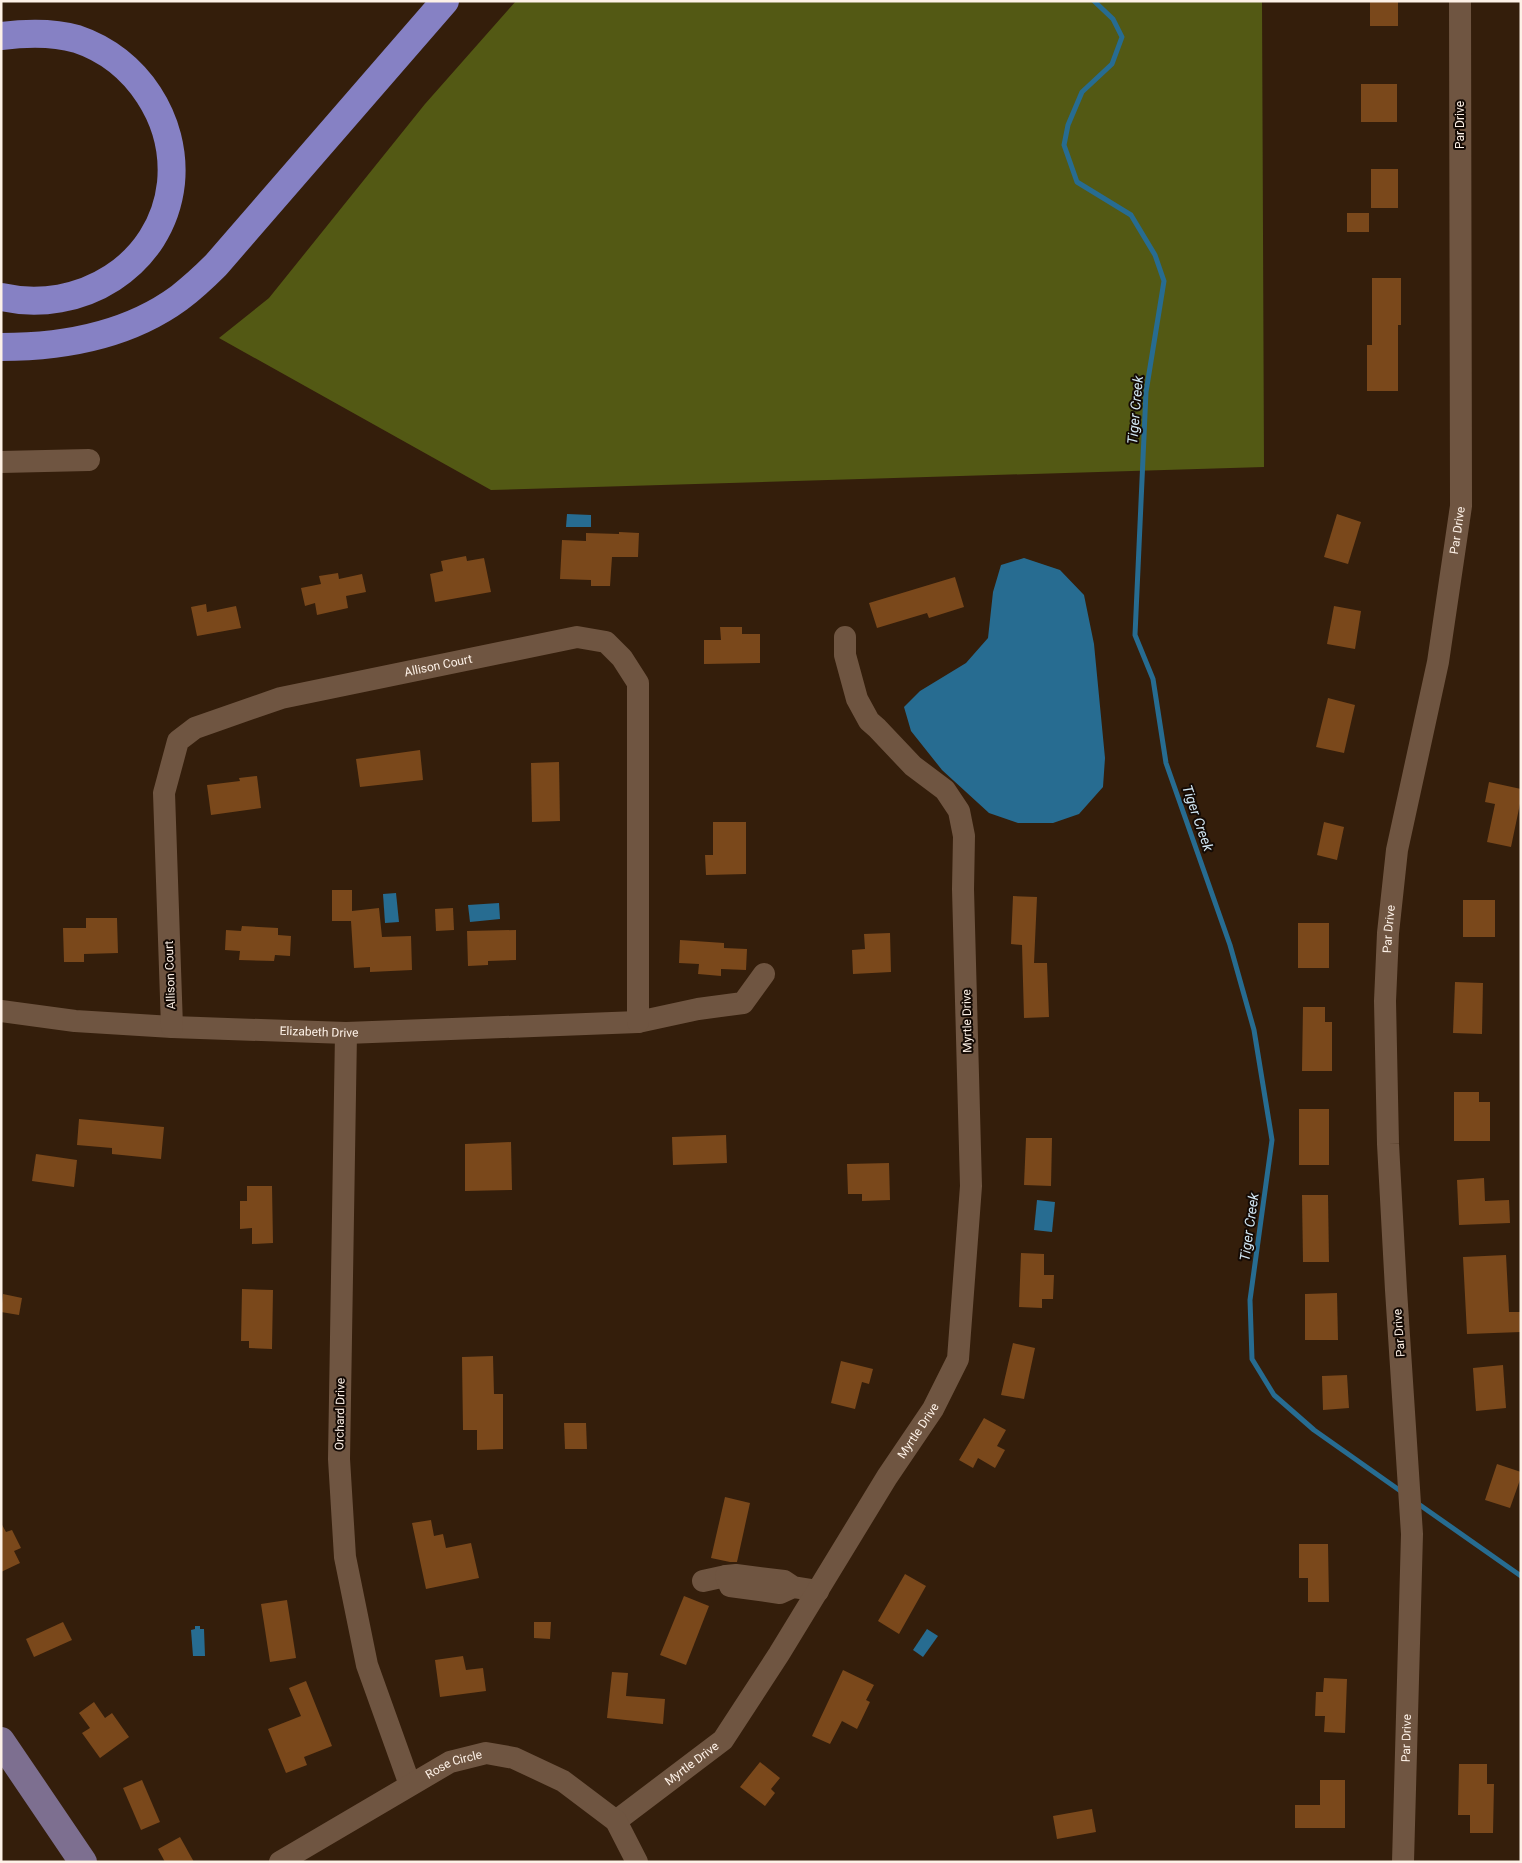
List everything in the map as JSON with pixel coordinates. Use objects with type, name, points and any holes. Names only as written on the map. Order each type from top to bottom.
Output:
[{"type":"highway","points":[[1,347],[59,345],[116,331],[138,322],[179,298],[216,265],[445,1]]},
{"type":"highway","points":[[1,36],[52,35],[75,39],[108,53],[142,85],[152,100],[167,134],[171,168],[168,198],[158,226],[131,264],[117,276],[102,286],[84,294],[64,299],[28,301],[1,297]]},
{"type":"main road","points":[[1,1741],[83,1862]]},
{"type":"street","name":"Par Drive","points":[[1403,1862],[1412,1534],[1390,1193],[1384,1001],[1388,933],[1397,850],[1438,662],[1461,506],[1460,1]]},
{"type":"street","points":[[1,462],[89,460]]},
{"type":"street","name":"Allison Court","points":[[172,1027],[164,793],[178,741],[195,728],[281,698],[577,637],[606,642],[622,658],[638,683],[638,1022]]},
{"type":"street","name":"Myrtle Drive","points":[[616,1821],[723,1740],[780,1654],[887,1476],[933,1409],[958,1360],[970,1186],[964,836],[959,811],[945,790],[913,766],[869,721],[857,700],[845,655],[845,637]]},
{"type":"street","name":"Elizabeth Drive","points":[[1,1011],[75,1021],[172,1027],[346,1033],[638,1022],[698,1009],[743,1003],[764,974]]},
{"type":"street","name":"Orchard Drive","points":[[346,1033],[339,1459],[344,1557],[367,1665],[410,1785]]},
{"type":"street","points":[[704,1581],[726,1576],[730,1586],[780,1593],[793,1587],[818,1591]]},
{"type":"street","name":"Rose Circle","points":[[280,1862],[450,1762],[486,1753],[514,1758],[563,1781],[616,1821],[637,1862]]},
{"type":"green space","points":[[516,1],[1262,1],[1264,467],[491,490],[219,338],[269,298],[425,104]]},
{"type":"water","points":[[567,514],[591,515],[591,527],[566,527]]},
{"type":"water","points":[[1024,558],[1060,570],[1084,595],[1094,644],[1105,758],[1103,787],[1079,814],[1053,823],[1018,823],[989,813],[942,770],[911,731],[904,707],[920,691],[966,663],[988,638],[993,592],[1001,565]]},
{"type":"water","points":[[396,893],[399,922],[385,923],[383,894]]},
{"type":"water","points":[[499,903],[500,919],[470,922],[468,905]]},
{"type":"water","points":[[1037,1200],[1055,1202],[1052,1232],[1034,1230]]},
{"type":"water","points":[[195,1626],[200,1626],[200,1629],[204,1629],[205,1656],[193,1656],[191,1630],[195,1629]]},
{"type":"water","points":[[927,1629],[938,1636],[923,1657],[913,1650]]},
{"type":"building","points":[[1370,1],[1398,1],[1398,26],[1370,26]]},
{"type":"building","points":[[1361,84],[1397,84],[1397,122],[1361,122]]},
{"type":"building","points":[[1371,169],[1398,169],[1398,208],[1371,208]]},
{"type":"building","points":[[1347,213],[1369,213],[1369,232],[1347,232]]},
{"type":"building","points":[[1372,278],[1401,278],[1401,325],[1398,325],[1398,391],[1367,391],[1367,345],[1372,345]]},
{"type":"building","points":[[1337,514],[1361,522],[1348,564],[1324,557]]},
{"type":"building","points":[[619,532],[639,533],[638,557],[612,557],[610,586],[591,586],[591,580],[560,579],[562,540],[586,541],[586,533],[619,534]]},
{"type":"building","points":[[466,556],[467,561],[484,558],[491,592],[435,602],[430,574],[443,571],[441,561]]},
{"type":"building","points":[[338,573],[339,579],[362,574],[366,592],[346,596],[348,608],[317,615],[315,603],[305,606],[301,588],[321,584],[319,576]]},
{"type":"building","points":[[955,577],[964,607],[929,618],[927,613],[877,628],[869,603]]},
{"type":"building","points":[[206,604],[207,612],[236,606],[241,628],[197,636],[191,607]]},
{"type":"building","points":[[1334,606],[1361,611],[1355,649],[1327,644]]},
{"type":"building","points":[[720,627],[742,627],[742,634],[760,634],[760,663],[704,664],[704,640],[721,640]]},
{"type":"building","points":[[1328,698],[1355,705],[1344,753],[1316,747]]},
{"type":"building","points":[[420,750],[423,780],[360,787],[356,759]]},
{"type":"building","points":[[559,762],[560,821],[532,822],[531,763]]},
{"type":"building","points":[[257,776],[261,808],[211,815],[207,785],[240,781],[239,778]]},
{"type":"building","points":[[1489,782],[1521,789],[1521,799],[1511,847],[1487,842],[1495,804],[1485,802]]},
{"type":"building","points":[[713,822],[746,822],[746,874],[706,875],[705,855],[713,855]]},
{"type":"building","points":[[1324,822],[1344,827],[1337,860],[1317,855]]},
{"type":"building","points":[[332,890],[352,890],[352,911],[379,908],[382,937],[411,936],[412,970],[370,972],[370,967],[354,968],[351,921],[332,921]]},
{"type":"building","points":[[1013,896],[1037,897],[1034,963],[1047,963],[1049,1017],[1024,1018],[1022,945],[1011,944]]},
{"type":"building","points":[[1463,900],[1495,900],[1495,937],[1463,937]]},
{"type":"building","points":[[453,908],[454,930],[436,931],[435,909]]},
{"type":"building","points":[[86,918],[117,918],[118,953],[84,954],[84,962],[64,962],[63,928],[86,928]]},
{"type":"building","points":[[1298,923],[1329,923],[1329,968],[1298,968]]},
{"type":"building","points":[[242,926],[278,928],[278,935],[291,936],[290,956],[275,955],[274,961],[239,960],[240,951],[225,950],[226,930],[241,931]]},
{"type":"building","points":[[516,930],[516,960],[488,961],[488,965],[468,966],[467,931]]},
{"type":"building","points":[[890,933],[891,972],[853,974],[852,950],[865,949],[864,934]]},
{"type":"building","points":[[680,940],[724,943],[724,948],[747,949],[746,970],[721,969],[721,976],[698,974],[699,964],[679,963]]},
{"type":"building","points":[[1455,982],[1483,983],[1482,1034],[1453,1033]]},
{"type":"building","points":[[1303,1007],[1325,1007],[1325,1022],[1332,1022],[1332,1071],[1302,1071]]},
{"type":"building","points":[[1454,1092],[1479,1092],[1479,1102],[1490,1102],[1490,1141],[1454,1141]]},
{"type":"building","points":[[1299,1109],[1329,1109],[1329,1165],[1299,1165]]},
{"type":"building","points":[[79,1119],[164,1127],[161,1159],[112,1154],[112,1148],[77,1145]]},
{"type":"building","points":[[726,1135],[727,1163],[673,1165],[672,1137]]},
{"type":"building","points":[[1026,1138],[1052,1138],[1051,1186],[1024,1185]]},
{"type":"building","points":[[511,1142],[512,1190],[465,1191],[465,1144]]},
{"type":"building","points":[[36,1154],[77,1160],[74,1187],[32,1181]]},
{"type":"building","points":[[889,1163],[890,1200],[862,1201],[862,1194],[848,1194],[847,1164]]},
{"type":"building","points":[[1484,1178],[1485,1201],[1509,1200],[1510,1223],[1459,1225],[1457,1180]]},
{"type":"building","points":[[247,1186],[272,1186],[273,1243],[252,1244],[252,1228],[240,1229],[240,1201],[247,1201]]},
{"type":"building","points":[[1302,1195],[1328,1195],[1329,1262],[1303,1262]]},
{"type":"building","points":[[1021,1253],[1044,1254],[1044,1275],[1054,1275],[1053,1299],[1042,1299],[1042,1308],[1019,1307]]},
{"type":"building","points":[[1506,1255],[1509,1312],[1521,1312],[1521,1332],[1467,1334],[1463,1257]]},
{"type":"building","points":[[242,1289],[273,1290],[272,1349],[249,1348],[249,1341],[241,1341]]},
{"type":"building","points":[[1337,1293],[1338,1340],[1305,1340],[1305,1294]]},
{"type":"building","points":[[3,1294],[22,1298],[19,1315],[1,1312]]},
{"type":"building","points":[[1013,1343],[1035,1348],[1024,1399],[1001,1395]]},
{"type":"building","points":[[493,1356],[494,1394],[503,1394],[503,1449],[477,1450],[477,1430],[463,1430],[462,1357]]},
{"type":"building","points":[[841,1361],[873,1369],[869,1384],[862,1382],[855,1409],[831,1403]]},
{"type":"building","points":[[1503,1365],[1506,1408],[1476,1411],[1473,1368]]},
{"type":"building","points":[[1347,1375],[1349,1408],[1323,1410],[1322,1376]]},
{"type":"building","points":[[984,1418],[1006,1430],[997,1446],[1005,1450],[995,1468],[978,1458],[973,1468],[959,1460]]},
{"type":"building","points":[[564,1423],[586,1423],[587,1449],[565,1449]]},
{"type":"building","points":[[1497,1464],[1521,1472],[1510,1508],[1485,1500]]},
{"type":"building","points":[[725,1497],[750,1503],[737,1562],[711,1558]]},
{"type":"building","points":[[431,1520],[434,1536],[443,1534],[446,1548],[471,1543],[479,1578],[426,1589],[412,1523]]},
{"type":"building","points":[[1,1523],[6,1532],[12,1530],[21,1548],[14,1551],[20,1563],[1,1572]]},
{"type":"building","points":[[1299,1544],[1328,1544],[1329,1602],[1308,1602],[1308,1578],[1299,1578]]},
{"type":"building","points":[[905,1574],[926,1586],[899,1634],[878,1621]]},
{"type":"building","points":[[684,1596],[709,1606],[686,1665],[660,1655]]},
{"type":"building","points":[[287,1600],[296,1658],[270,1662],[261,1604]]},
{"type":"building","points":[[63,1622],[72,1640],[34,1657],[26,1639]]},
{"type":"building","points":[[534,1622],[551,1622],[550,1639],[534,1638]]},
{"type":"building","points":[[463,1656],[466,1670],[483,1668],[486,1691],[440,1697],[435,1660]]},
{"type":"building","points":[[843,1670],[874,1685],[866,1700],[870,1702],[857,1729],[842,1721],[830,1744],[812,1736]]},
{"type":"building","points":[[612,1672],[628,1673],[626,1696],[665,1699],[663,1724],[607,1718]]},
{"type":"building","points":[[1324,1678],[1347,1679],[1345,1733],[1324,1732],[1325,1716],[1315,1716],[1316,1692],[1323,1692]]},
{"type":"building","points":[[306,1681],[332,1746],[304,1757],[307,1765],[286,1773],[268,1729],[301,1716],[289,1688]]},
{"type":"building","points":[[94,1702],[105,1718],[112,1713],[129,1737],[100,1758],[82,1733],[90,1728],[79,1713]]},
{"type":"building","points":[[760,1762],[780,1778],[771,1789],[775,1793],[765,1806],[740,1787]]},
{"type":"building","points":[[1459,1764],[1487,1764],[1487,1784],[1494,1784],[1493,1833],[1470,1833],[1470,1815],[1458,1815]]},
{"type":"building","points":[[142,1780],[160,1822],[141,1830],[123,1788]]},
{"type":"building","points":[[1320,1780],[1345,1780],[1345,1828],[1295,1828],[1295,1805],[1320,1805]]},
{"type":"building","points":[[1092,1809],[1096,1832],[1057,1839],[1053,1816]]},
{"type":"building","points":[[180,1837],[194,1862],[165,1862],[158,1849]]},
{"type":"waterway","name":"Tiger Creek","points":[[1094,1],[1113,19],[1122,37],[1112,64],[1082,92],[1068,125],[1064,145],[1077,182],[1131,215],[1155,255],[1164,281],[1146,392],[1135,635],[1153,679],[1166,763],[1230,945],[1254,1030],[1272,1140],[1250,1300],[1252,1359],[1274,1395],[1314,1430],[1402,1492]]},
{"type":"waterway","name":"Tiger Creek","points":[[1417,1503],[1521,1576]]}]
